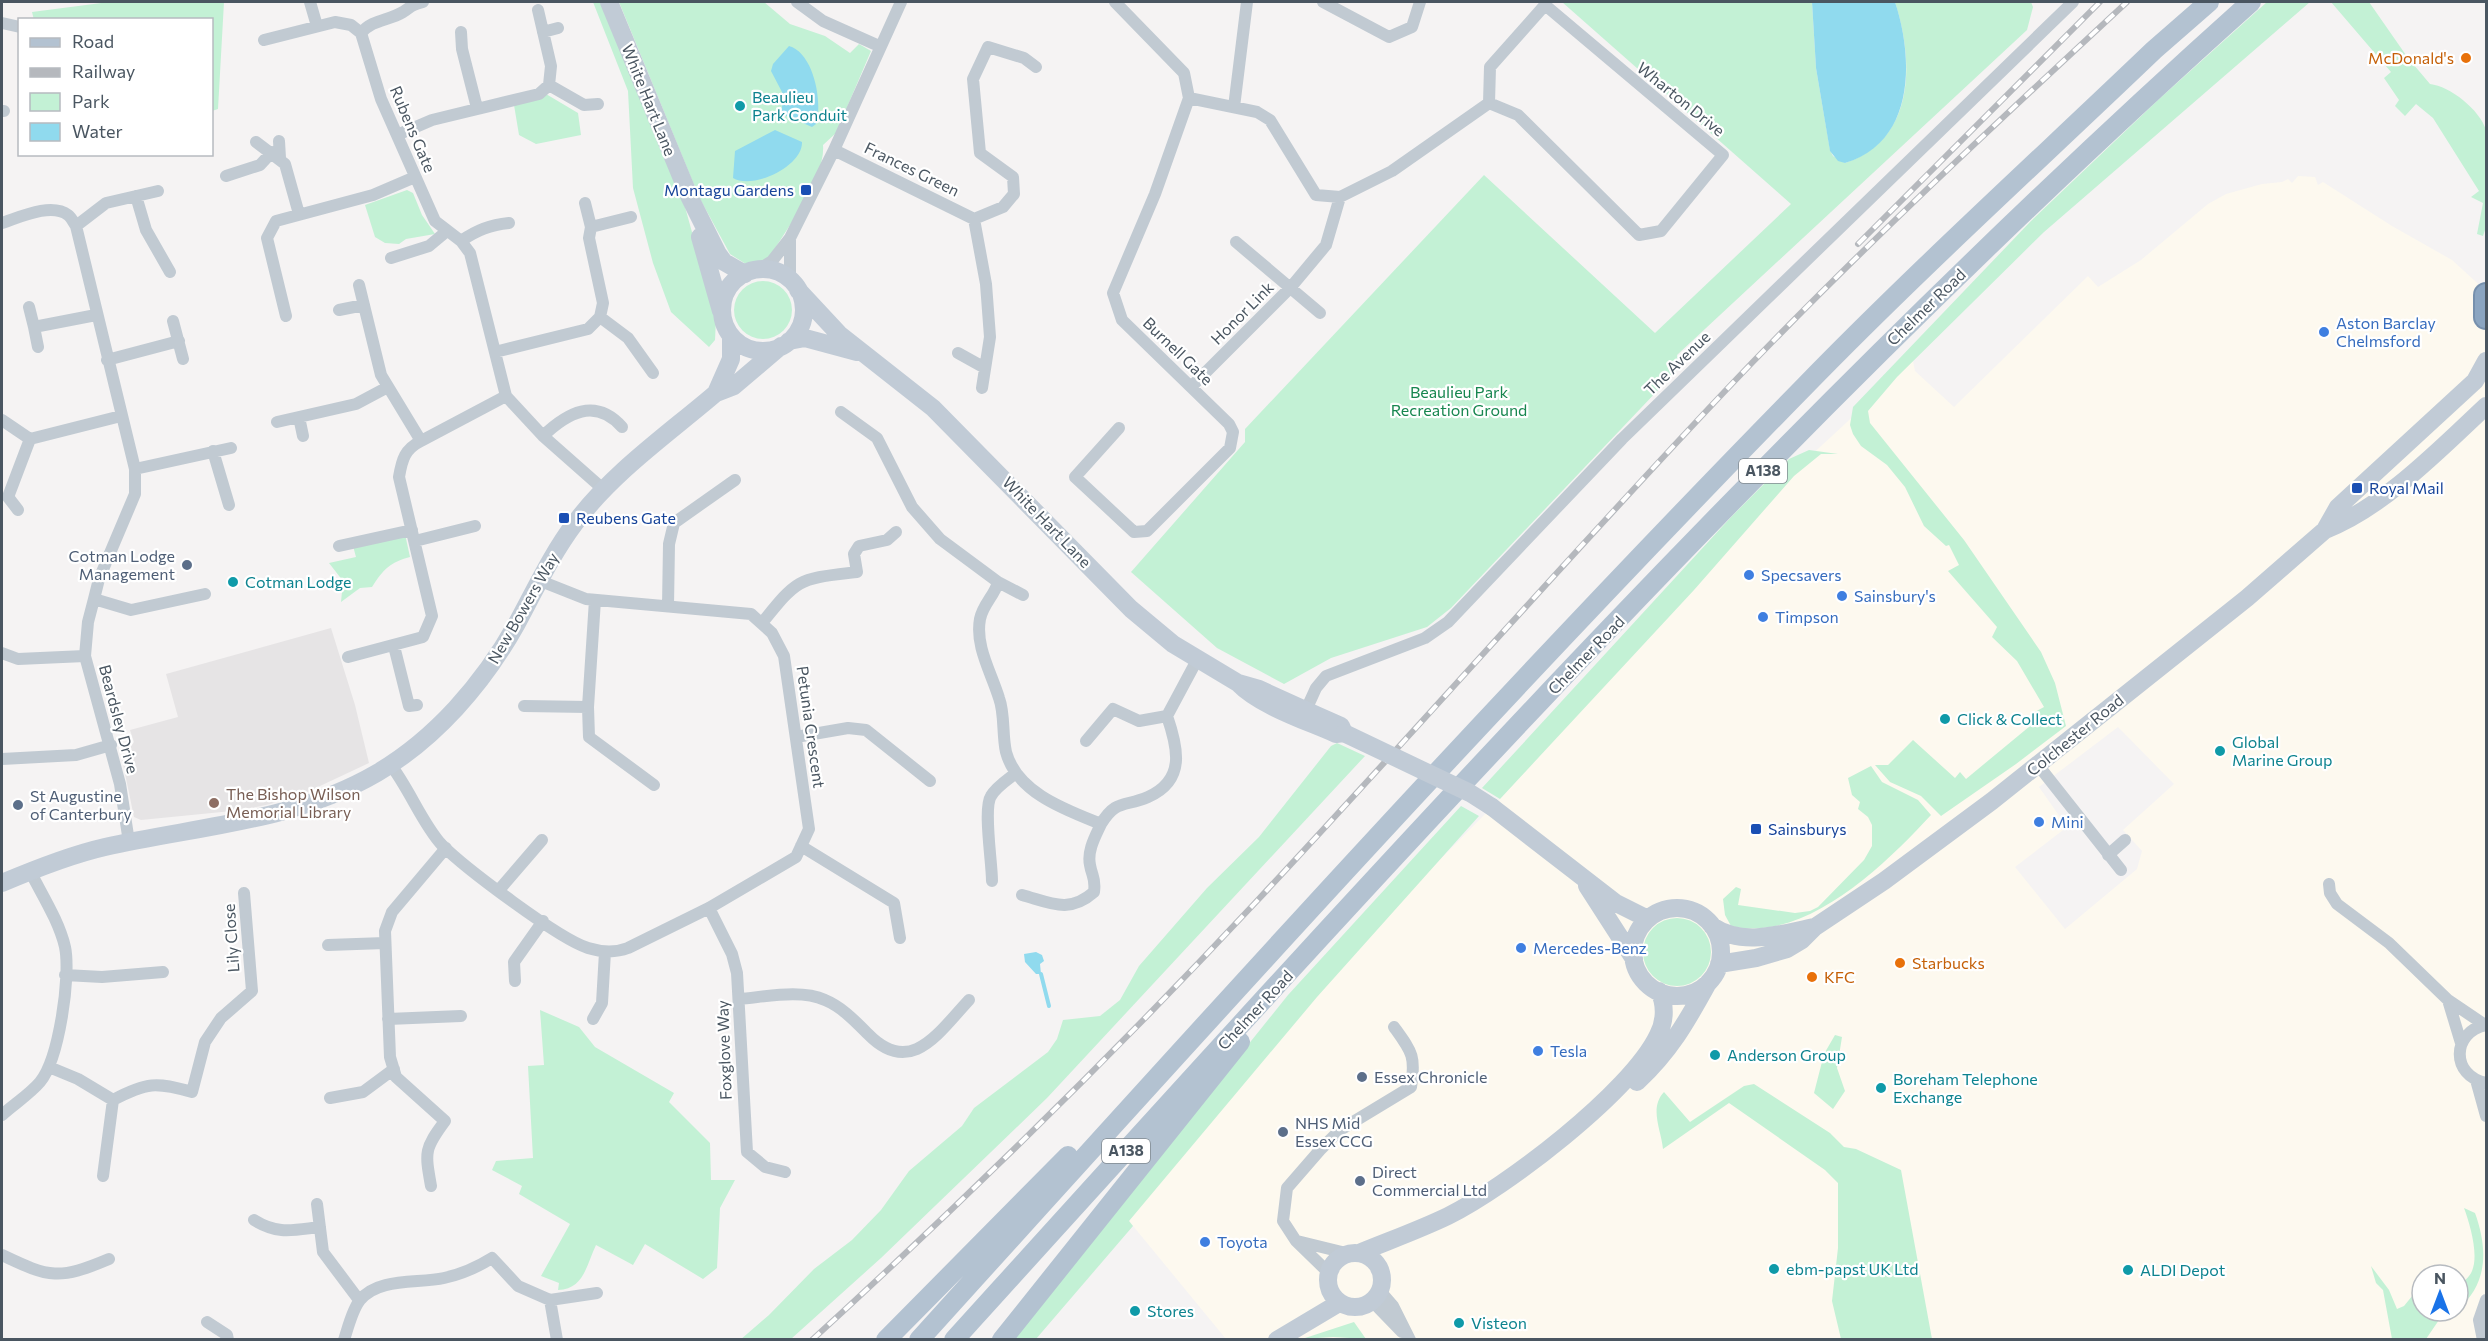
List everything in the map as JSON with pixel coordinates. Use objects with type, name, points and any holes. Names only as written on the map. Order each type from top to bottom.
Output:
[{"type":"highway","points":[[2487,295],[2487,317]]},
{"type":"main road","name":"Chelmer Road","points":[[919,1340],[1260,962],[1518,684],[1808,382],[2154,50],[2209,2]]},
{"type":"main road","name":"Chelmer Road","points":[[954,1340],[1298,963],[1538,705],[1827,404],[2158,85],[2251,2]]},
{"type":"main road","points":[[886,1340],[1260,962]]},
{"type":"main road","name":"A138","points":[[1002,1340],[1227,1059],[1298,963]]},
{"type":"street","points":[[310,2],[317,26]]},
{"type":"street","points":[[264,40],[335,22],[351,25],[361,33],[369,23],[404,12],[409,5],[423,2]]},
{"type":"street","name":"White Hart Lane","points":[[609,2],[690,198],[718,254],[724,262],[751,272]]},
{"type":"street","points":[[797,2],[823,21],[879,46]]},
{"type":"street","points":[[790,238],[794,285],[803,304],[802,318],[797,332],[785,344],[756,350],[741,344],[731,336],[723,316],[726,293],[751,272],[772,261],[790,238],[834,150],[879,46],[901,2]]},
{"type":"street","points":[[1115,2],[1184,73],[1190,98],[1257,112],[1275,125],[1316,195],[1340,197],[1392,171],[1489,103]]},
{"type":"street","points":[[1234,107],[1247,2]]},
{"type":"street","points":[[1323,2],[1389,36],[1412,27],[1420,2]]},
{"type":"street","name":"The Avenue","points":[[1306,710],[1316,687],[1326,676],[1425,638],[1448,622],[1622,439],[2073,2]]},
{"type":"street","name":"Wharton Drive","points":[[1543,3],[1723,155],[1661,231],[1639,235],[1518,115],[1489,103],[1490,67],[1543,3]]},
{"type":"street","points":[[397,135],[432,120],[539,94],[549,85],[551,66],[538,10]]},
{"type":"street","points":[[2,23],[18,27]]},
{"type":"street","points":[[543,32],[558,28]]},
{"type":"street","points":[[461,32],[462,49],[477,108]]},
{"type":"street","name":"Rubens Gate","points":[[361,33],[381,99],[435,221],[461,241],[470,253],[506,396],[543,436],[603,489]]},
{"type":"street","points":[[982,388],[989,326],[986,284],[974,219],[1003,207],[1014,194],[1013,177],[980,153],[973,79],[988,47],[1024,58],[1036,67]]},
{"type":"street","points":[[549,85],[584,105],[598,104]]},
{"type":"street","name":"Burnell Gate","points":[[1119,428],[1075,477],[1134,532],[1147,531],[1230,448],[1233,432],[1229,424],[1122,320],[1113,293],[1155,194],[1190,98]]},
{"type":"street","points":[[226,176],[260,165],[276,155],[279,141]]},
{"type":"street","points":[[256,142],[285,164],[299,214]]},
{"type":"street","name":"Frances Green","points":[[834,150],[974,219]]},
{"type":"street","points":[[286,316],[267,237],[276,221],[373,195],[415,177]]},
{"type":"street","points":[[2,223],[40,212],[56,211],[67,214],[76,226],[106,203],[158,191]]},
{"type":"street","points":[[136,196],[146,230],[170,272]]},
{"type":"street","name":"Honor Link","points":[[1191,387],[1291,287],[1326,246],[1340,197]]},
{"type":"street","name":"White Hart Lane","points":[[690,198],[723,316]]},
{"type":"street","points":[[495,352],[588,329],[600,317],[603,303],[589,238],[591,227],[585,203]]},
{"type":"street","points":[[591,227],[631,218]]},
{"type":"street","points":[[461,241],[475,231],[491,225],[509,224]]},
{"type":"street","name":"Beardsley Drive","points":[[76,226],[135,469],[135,494],[99,579],[87,622],[85,656],[111,745],[129,842]]},
{"type":"street","points":[[391,258],[429,246],[447,231]]},
{"type":"street","name":"Honor Link","points":[[1236,242],[1320,313]]},
{"type":"street","points":[[751,272],[776,272],[794,285]]},
{"type":"street","points":[[360,285],[386,388],[421,441]]},
{"type":"street","name":"White Hart Lane","points":[[794,285],[839,334],[933,408],[1131,609],[1197,660],[1238,683],[1259,689],[1341,726],[1344,733]]},
{"type":"street","points":[[339,310],[364,305]]},
{"type":"street","points":[[29,307],[38,348]]},
{"type":"street","points":[[34,327],[96,315]]},
{"type":"street","points":[[600,317],[628,338],[653,373]]},
{"type":"street","points":[[173,321],[183,359]]},
{"type":"street","name":"New Bowers Way","points":[[716,393],[731,359],[731,336]]},
{"type":"street","name":"White Hart Lane","points":[[785,344],[805,338],[862,354]]},
{"type":"street","points":[[107,360],[178,342]]},
{"type":"street","name":"New Bowers Way","points":[[2,883],[74,856],[129,842],[270,817],[346,789],[390,764],[420,743],[447,718],[485,674],[515,626],[538,580],[576,522],[603,489],[716,393],[734,386],[785,344]]},
{"type":"street","points":[[958,353],[985,368]]},
{"type":"street","name":"Colchester Road","points":[[2325,530],[2338,507],[2475,381],[2487,361]]},
{"type":"street","points":[[277,422],[356,404],[386,388]]},
{"type":"street","points":[[348,657],[423,638],[432,616],[399,477],[402,460],[406,453],[410,447],[506,396]]},
{"type":"street","name":"Colchester Road","points":[[1719,964],[1756,958],[1787,949],[1803,940],[1815,927],[1884,882],[2038,765],[2247,598],[2325,530],[2350,520],[2421,466],[2487,406]]},
{"type":"street","points":[[543,436],[571,414],[593,410],[612,417],[622,428]]},
{"type":"street","points":[[841,412],[877,438],[912,507],[940,539],[998,582],[1023,595]]},
{"type":"street","points":[[2,420],[30,439],[121,416]]},
{"type":"street","points":[[299,417],[303,436]]},
{"type":"street","points":[[18,510],[4,498],[30,439]]},
{"type":"street","points":[[135,469],[231,448]]},
{"type":"street","points":[[213,451],[229,505]]},
{"type":"street","points":[[668,606],[669,544],[674,523],[735,480]]},
{"type":"street","points":[[339,546],[475,526]]},
{"type":"street","points":[[538,580],[595,600],[751,614],[762,623],[789,589],[807,578],[857,572],[854,554],[859,546],[887,540],[896,532]]},
{"type":"street","points":[[998,582],[982,611],[980,643],[1002,707],[1001,728],[1007,755],[1016,773],[1031,789],[1052,802],[1101,824]]},
{"type":"street","points":[[94,599],[131,610],[205,594]]},
{"type":"street","points":[[595,600],[588,707],[590,737],[654,785]]},
{"type":"street","name":"Petunia Crescent","points":[[762,623],[772,633],[784,656],[809,829],[801,846]]},
{"type":"street","points":[[394,646],[409,706],[417,705]]},
{"type":"street","points":[[2,653],[18,659],[85,656]]},
{"type":"street","points":[[1022,895],[1065,907],[1082,903],[1094,892],[1096,879],[1090,867],[1089,853],[1109,811],[1126,801],[1146,798],[1164,788],[1175,770],[1178,750],[1167,716],[1197,660]]},
{"type":"street","name":"White Hart Lane","points":[[1238,683],[1246,692],[1291,714],[1336,734],[1344,733],[1470,793],[1492,807],[1616,903],[1648,919]]},
{"type":"street","points":[[524,706],[588,707]]},
{"type":"street","points":[[1086,741],[1113,709],[1138,721],[1167,716]]},
{"type":"street","points":[[795,737],[848,728],[866,730],[930,781]]},
{"type":"street","points":[[2,759],[76,755],[111,745]]},
{"type":"street","points":[[390,764],[446,848],[499,890],[578,944],[605,952],[628,948],[709,908],[796,857],[801,846],[894,903],[900,938]]},
{"type":"street","points":[[2038,765],[2121,870]]},
{"type":"street","points":[[992,881],[986,810],[990,796],[1016,773]]},
{"type":"street","points":[[499,890],[542,840]]},
{"type":"street","points":[[2108,855],[2125,840]]},
{"type":"street","points":[[431,1186],[425,1156],[431,1139],[445,1121],[396,1077],[390,1057],[385,931],[392,912],[446,848]]},
{"type":"street","points":[[2,1115],[40,1083],[49,1067],[58,1037],[65,975],[64,946],[30,871]]},
{"type":"street","name":"White Hart Lane","points":[[1581,877],[1634,960]]},
{"type":"street","points":[[2329,884],[2330,892],[2337,904],[2389,943],[2448,1000],[2486,1025]]},
{"type":"street","name":"Lily Close","points":[[114,1100],[135,1088],[160,1083],[192,1092],[205,1042],[221,1018],[252,991],[244,893]]},
{"type":"street","name":"Foxglove Way","points":[[709,908],[735,962],[739,999],[745,1146],[756,1162],[775,1171],[785,1172]]},
{"type":"street","points":[[1596,1108],[1626,1092],[1658,1062],[1682,1031],[1719,964],[1720,943],[1712,926],[1700,915],[1678,908],[1664,910],[1648,919],[1636,938],[1634,960],[1642,978],[1659,991],[1672,995],[1686,994],[1709,982]]},
{"type":"street","points":[[515,981],[514,962],[543,921]]},
{"type":"street","name":"Colchester Road","points":[[1712,926],[1730,936],[1750,938],[1815,927]]},
{"type":"street","points":[[328,945],[385,943]]},
{"type":"street","points":[[592,1019],[602,1003],[605,952]]},
{"type":"street","points":[[65,975],[102,977],[163,972]]},
{"type":"street","points":[[1295,1326],[1328,1280],[1337,1259],[1448,1216],[1521,1170],[1596,1108],[1640,1063],[1658,1035],[1664,1005],[1659,991]]},
{"type":"street","points":[[739,999],[797,995],[824,999],[843,1010],[879,1045],[894,1052],[904,1053],[923,1047],[969,1000]]},
{"type":"street","points":[[2448,1000],[2460,1043],[2461,1066],[2481,1082],[2487,1116]]},
{"type":"street","points":[[388,1018],[461,1016]]},
{"type":"street","points":[[2460,1043],[2474,1028],[2486,1025]]},
{"type":"street","points":[[1339,1303],[1328,1280],[1283,1221],[1287,1188],[1340,1130],[1411,1087],[1415,1063],[1412,1052],[1394,1027]]},
{"type":"street","points":[[49,1067],[78,1079],[114,1100],[103,1176]]},
{"type":"street","points":[[330,1098],[363,1092],[394,1070]]},
{"type":"street","points":[[317,1204],[323,1252],[359,1300]]},
{"type":"street","points":[[254,1220],[269,1230],[288,1231],[320,1227]]},
{"type":"street","points":[[1379,1268],[1411,1231]]},
{"type":"street","points":[[1277,1340],[1295,1326],[1339,1303],[1359,1307],[1376,1296],[1382,1277],[1379,1268],[1368,1256],[1296,1241]]},
{"type":"street","points":[[2,1255],[56,1274],[79,1272],[109,1259]]},
{"type":"street","points":[[344,1340],[359,1300],[375,1289],[471,1271],[492,1258],[518,1286],[550,1300],[597,1293]]},
{"type":"street","points":[[1376,1296],[1410,1339]]},
{"type":"street","points":[[550,1300],[557,1340]]},
{"type":"street","points":[[2483,1340],[2479,1320],[2487,1300]]},
{"type":"street","points":[[207,1322],[226,1335],[228,1340]]},
{"type":"shaded area","points":[[2298,176],[2315,177],[2318,185],[2323,182],[2392,226],[2452,260],[2486,291],[2486,1339],[1226,1339],[1129,1221],[1308,993],[1500,799],[1806,460],[1913,361],[1915,371],[1954,407],[2088,276],[2098,287],[2141,260],[2208,204],[2226,194],[2288,179],[2292,183]],"holes":[[[2118,727],[2174,784],[2123,830],[2142,851],[2137,869],[2065,929],[2015,867],[2067,827],[2039,787]]]},
{"type":"shaded area","points":[[331,628],[355,705],[369,763],[303,794],[270,804],[242,810],[141,820],[134,817],[122,759],[134,742],[130,730],[178,717],[166,674]]},
{"type":"green space","points":[[109,2],[224,2],[218,109],[213,111],[213,18],[34,18],[32,12]]},
{"type":"green space","points":[[593,2],[600,2],[682,196],[716,319],[715,340],[709,347],[671,312],[653,263],[633,188],[628,91]]},
{"type":"green space","points":[[619,2],[764,2],[790,24],[825,36],[850,53],[859,44],[871,51],[836,133],[823,145],[822,158],[812,187],[770,257],[761,263],[749,266],[730,254],[699,197]]},
{"type":"green space","name":"Beaulieu Park Recreation Ground","points":[[1562,2],[1812,2],[1816,68],[1830,150],[1833,156],[1845,163],[1868,152],[1885,136],[1897,117],[1904,96],[1905,49],[1895,2],[2031,2],[2033,7],[2027,30],[1677,355],[1679,368],[1451,608],[1427,627],[1331,658],[1284,684],[1217,648],[1131,572],[1245,442],[1245,429],[1484,175],[1655,333],[1791,204]]},
{"type":"green space","points":[[2267,2],[2310,2],[2044,232],[1897,377],[1868,411],[1870,423],[1964,540],[2041,652],[2055,683],[2066,726],[1941,816],[1921,796],[1890,782],[1875,765],[1888,765],[1913,740],[1955,778],[1960,772],[1966,779],[2036,721],[2031,714],[2044,707],[2017,661],[1992,637],[1997,627],[1948,571],[1959,565],[1949,545],[1946,546],[1924,526],[1905,487],[1887,465],[1861,446],[1853,434],[1850,425],[1853,407],[2031,221],[2158,100]]},
{"type":"green space","points":[[2331,2],[2369,2],[2408,58],[2430,84],[2455,94],[2471,107],[2483,122],[2486,130],[2486,227],[2483,236],[2477,234],[2483,203],[2471,197],[2479,191],[2433,118],[2416,104],[2405,116],[2395,106],[2399,100],[2384,78],[2391,72]]},
{"type":"green space","points":[[546,94],[578,113],[581,135],[536,144],[519,135],[514,105]]},
{"type":"green space","points":[[407,190],[413,193],[422,215],[435,234],[406,239],[399,244],[385,243],[375,237],[365,205]]},
{"type":"green space","points":[[763,281],[779,286],[787,294],[792,310],[787,326],[779,334],[763,339],[747,334],[739,326],[734,310],[739,294],[747,286]]},
{"type":"green space","points":[[1809,450],[1838,454],[1821,454],[1794,476],[1694,590],[1500,799],[1482,788],[1732,516],[1789,459]]},
{"type":"green space","points":[[405,534],[410,557],[397,561],[388,568],[372,587],[360,588],[341,602],[343,581],[329,563],[356,557],[353,546]]},
{"type":"green space","points":[[1337,743],[1365,756],[1047,1098],[881,1258],[791,1339],[740,1340],[769,1315],[814,1269],[852,1240],[881,1210],[909,1171],[962,1126],[974,1108],[1048,1052],[1057,1039],[1063,1020],[1100,1016],[1120,1000],[1139,966],[1207,888],[1259,837],[1331,746]]},
{"type":"green space","points":[[1871,766],[1882,782],[1918,800],[1931,815],[1867,877],[1814,912],[1787,923],[1759,928],[1731,926],[1725,915],[1723,899],[1736,887],[1741,889],[1738,905],[1795,913],[1810,911],[1818,907],[1864,860],[1872,846],[1872,825],[1868,817],[1858,809],[1860,802],[1852,795],[1848,778]]},
{"type":"green space","points":[[1461,806],[1479,816],[1317,997],[1129,1221],[1133,1226],[1036,1339],[1011,1340],[1288,995]]},
{"type":"green space","points":[[1677,918],[1690,921],[1701,928],[1708,939],[1711,952],[1708,965],[1701,976],[1690,983],[1677,986],[1664,983],[1653,976],[1646,965],[1643,952],[1646,939],[1653,928],[1664,921]]},
{"type":"green space","points":[[540,1010],[579,1027],[595,1047],[674,1093],[669,1102],[710,1143],[711,1180],[735,1180],[720,1208],[717,1268],[703,1279],[645,1244],[633,1265],[596,1245],[583,1275],[574,1286],[567,1289],[558,1290],[559,1283],[541,1276],[570,1224],[519,1194],[522,1186],[492,1170],[496,1161],[533,1158],[528,1066],[544,1065]]},
{"type":"green space","points":[[1835,1035],[1842,1037],[1837,1068],[1845,1091],[1833,1109],[1814,1093],[1824,1054]]},
{"type":"green space","points":[[1754,1084],[1830,1133],[1844,1147],[1856,1149],[1901,1170],[1932,1339],[1841,1339],[1832,1301],[1838,1248],[1838,1183],[1825,1170],[1729,1103],[1663,1149],[1657,1119],[1657,1105],[1664,1092],[1690,1122],[1744,1086]]},
{"type":"green space","points":[[2464,1208],[2475,1213],[2483,1253],[2480,1277],[2470,1296],[2470,1274],[2475,1257]]},
{"type":"green space","points":[[2371,1266],[2389,1290],[2397,1309],[2404,1306],[2410,1299],[2410,1323],[2437,1323],[2426,1339],[2392,1339],[2383,1290],[2376,1283]]},
{"type":"green space","points":[[1354,1322],[1366,1339],[1333,1337],[1302,1339]]},
{"type":"water","points":[[1812,2],[1895,2],[1901,24],[1906,72],[1897,118],[1885,137],[1868,152],[1845,163],[1838,161],[1830,151],[1816,68]]},
{"type":"water","points":[[789,46],[805,58],[814,80],[818,115],[816,124],[812,127],[782,114],[782,92],[771,71],[773,64]]},
{"type":"water","points":[[775,130],[802,142],[800,151],[794,159],[775,174],[764,178],[742,181],[733,178],[735,151]]},
{"type":"water","points":[[1036,952],[1042,955],[1044,961],[1040,964],[1041,974],[1036,974],[1025,962],[1024,954]]},
{"type":"waterway","points":[[1041,974],[1049,1006]]},
{"type":"railway","points":[[1858,244],[2100,2]]},
{"type":"railway","points":[[812,1340],[1038,1126],[1202,959],[1667,453],[1824,289],[2127,2]]},
{"type":"place","name":"McDonald's","points":[[2466,58]]},
{"type":"place","name":"Beaulieu Park Conduit","points":[[740,106]]},
{"type":"place","name":"Montagu Gardens","points":[[806,190]]},
{"type":"place","name":"Aston Barclay Chelmsford","points":[[2324,332]]},
{"type":"place","name":"Royal Mail","points":[[2357,488]]},
{"type":"place","name":"Reubens Gate","points":[[564,518]]},
{"type":"place","name":"Cotman Lodge Management","points":[[187,565]]},
{"type":"place","name":"Specsavers","points":[[1749,575]]},
{"type":"place","name":"Cotman Lodge","points":[[233,582]]},
{"type":"place","name":"Sainsbury's","points":[[1842,596]]},
{"type":"place","name":"Timpson","points":[[1763,617]]},
{"type":"place","name":"Click & Collect","points":[[1945,719]]},
{"type":"place","name":"Global Marine Group","points":[[2220,751]]},
{"type":"place","name":"The Bishop Wilson Memorial Library","points":[[214,803]]},
{"type":"place","name":"St Augustine of Canterbury","points":[[18,805]]},
{"type":"place","name":"Mini","points":[[2039,822]]},
{"type":"place","name":"Sainsburys","points":[[1756,829]]},
{"type":"place","name":"Mercedes-Benz","points":[[1521,948]]},
{"type":"place","name":"Starbucks","points":[[1900,963]]},
{"type":"place","name":"KFC","points":[[1812,977]]},
{"type":"place","name":"Tesla","points":[[1538,1051]]},
{"type":"place","name":"Anderson Group","points":[[1715,1055]]},
{"type":"place","name":"Essex Chronicle","points":[[1362,1077]]},
{"type":"place","name":"Boreham Telephone Exchange","points":[[1881,1088]]},
{"type":"place","name":"NHS Mid Essex CCG","points":[[1283,1132]]},
{"type":"place","name":"Direct Commercial Ltd","points":[[1360,1181]]},
{"type":"place","name":"Toyota","points":[[1205,1242]]},
{"type":"place","name":"ebm-papst UK Ltd","points":[[1774,1269]]},
{"type":"place","name":"ALDI Depot","points":[[2128,1270]]},
{"type":"place","name":"Stores","points":[[1135,1311]]},
{"type":"place","name":"Visteon","points":[[1459,1323]]}]
